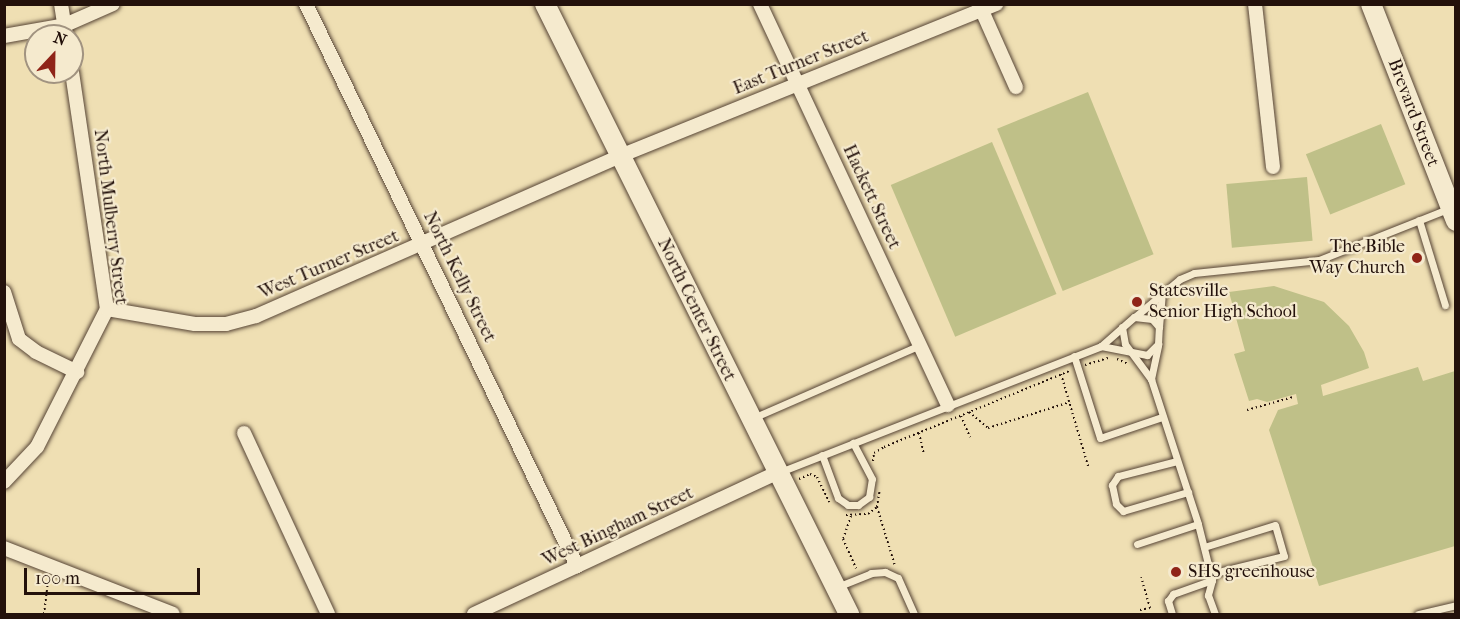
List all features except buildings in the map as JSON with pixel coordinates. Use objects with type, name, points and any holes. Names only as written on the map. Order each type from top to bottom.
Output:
[{"type":"main road","name":"North Center Street","points":[[545,4],[849,615]]},
{"type":"main road","name":"Brevard Street","points":[[1371,4],[1452,207]]},
{"type":"street","points":[[61,4],[64,24]]},
{"type":"street","points":[[77,24],[113,4]]},
{"type":"street","name":"North Kelly Street","points":[[306,4],[578,566]]},
{"type":"street","name":"Hackett Street","points":[[760,4],[948,405]]},
{"type":"street","name":"East Turner Street","points":[[620,156],[981,7],[996,4]]},
{"type":"street","points":[[1255,4],[1273,167]]},
{"type":"street","points":[[981,7],[1016,87]]},
{"type":"street","points":[[4,36],[24,34]]},
{"type":"street","name":"North Mulberry Street","points":[[4,482],[37,447],[108,309],[74,84]]},
{"type":"street","name":"West Turner Street","points":[[108,309],[195,324],[226,324],[256,316],[423,245],[620,156]]},
{"type":"street","points":[[4,292],[20,339],[36,352],[77,372]]},
{"type":"street","points":[[244,433],[328,615]]},
{"type":"street","name":"West Bingham Street","points":[[474,615],[777,472]]},
{"type":"street","points":[[4,548],[173,615]]},
{"type":"lane","points":[[777,472],[1101,346],[1180,279],[1194,273],[1319,260],[1452,207]]},
{"type":"lane","points":[[1419,220],[1445,305]]},
{"type":"lane","points":[[1151,379],[1158,344],[1162,294]]},
{"type":"lane","points":[[1134,317],[1152,320],[1159,327]]},
{"type":"lane","points":[[1122,327],[1130,354],[1151,379],[1188,492],[1211,577],[1208,595],[1215,615]]},
{"type":"lane","points":[[1101,346],[1148,356],[1158,344]]},
{"type":"lane","points":[[751,419],[920,345]]},
{"type":"lane","points":[[1074,357],[1100,438],[1162,417]]},
{"type":"lane","points":[[822,455],[838,498],[848,505],[858,506],[869,497],[872,479],[853,443]]},
{"type":"lane","points":[[1177,461],[1118,476],[1112,485],[1116,504],[1123,511],[1188,492]]},
{"type":"lane","points":[[1137,544],[1198,524]]},
{"type":"lane","points":[[1172,615],[1168,601],[1173,594],[1211,577],[1284,555],[1275,525],[1204,547]]},
{"type":"lane","points":[[836,588],[871,573],[885,572],[898,578],[914,615]]},
{"type":"lane","points":[[1418,615],[1455,605]]},
{"type":"path","points":[[876,470],[874,453],[969,412],[1061,374],[1110,357],[1130,365]]},
{"type":"path","points":[[1061,374],[1088,466]]},
{"type":"path","points":[[1246,410],[1293,397]]},
{"type":"path","points":[[969,412],[988,428],[1070,402]]},
{"type":"path","points":[[961,416],[970,437]]},
{"type":"path","points":[[919,433],[924,454]]},
{"type":"path","points":[[788,493],[800,478],[810,474],[817,477],[833,506]]},
{"type":"path","points":[[879,478],[878,507],[896,569]]},
{"type":"path","points":[[840,512],[851,516],[868,514],[878,507]]},
{"type":"path","points":[[851,516],[843,539],[858,572]]},
{"type":"path","points":[[44,615],[51,568]]},
{"type":"path","points":[[1140,610],[1150,608],[1141,578]]},
{"type":"green space","points":[[1088,92],[1154,254],[1063,291],[997,129]]},
{"type":"green space","points":[[1381,124],[1405,184],[1330,215],[1306,154]]},
{"type":"green space","points":[[992,142],[1056,294],[955,337],[891,185]]},
{"type":"green space","points":[[1307,177],[1313,241],[1232,248],[1226,184]]},
{"type":"green space","points":[[1274,286],[1324,302],[1349,326],[1364,352],[1369,368],[1321,385],[1323,396],[1418,367],[1423,381],[1455,371],[1455,546],[1319,586],[1269,430],[1278,410],[1298,404],[1296,394],[1267,402],[1257,399],[1249,401],[1234,354],[1245,351],[1229,292]]},
{"type":"place","name":"The Bible Way Church","points":[[1417,258]]},
{"type":"place","name":"Statesville Senior High School","points":[[1137,302]]},
{"type":"place","name":"SHS greenhouse","points":[[1176,572]]}]
